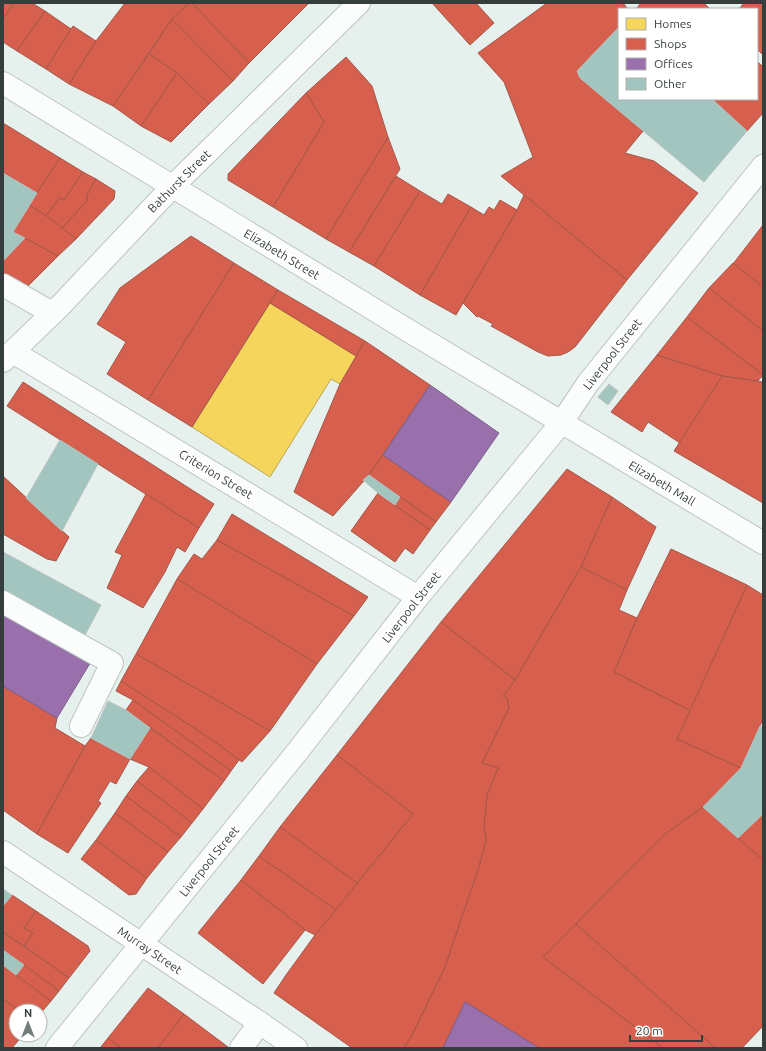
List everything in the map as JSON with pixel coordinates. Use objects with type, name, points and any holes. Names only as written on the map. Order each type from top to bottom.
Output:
[{"type":"street","name":"Bathurst Street","points":[[8,356],[52,313],[172,187],[359,3]]},
{"type":"street","name":"Elizabeth Street","points":[[3,83],[414,334],[562,422]]},
{"type":"street","name":"Liverpool Street","points":[[57,1048],[297,752],[418,597],[562,422],[588,383],[763,166]]},
{"type":"street","points":[[3,285],[52,313]]},
{"type":"street","name":"Criterion Street","points":[[8,356],[418,597]]},
{"type":"street","name":"Elizabeth Mall","points":[[562,422],[763,543]]},
{"type":"street","points":[[3,602],[112,663],[81,726]]},
{"type":"street","name":"Murray Street","points":[[3,852],[296,1048]]},
{"type":"street","points":[[241,1048],[260,1023]]},
{"type":"building: Homes","points":[[270,303],[356,356],[340,384],[331,379],[270,477],[192,427]]},
{"type":"building: Shops","points":[[3,3],[14,3],[3,19]]},
{"type":"building: Shops","points":[[14,3],[32,3],[45,11],[17,51],[3,42],[3,19]]},
{"type":"building: Shops","points":[[125,3],[189,3],[172,19],[113,106],[69,84],[96,41]]},
{"type":"building: Shops","points":[[189,3],[192,3],[249,63],[233,81],[172,19]]},
{"type":"building: Shops","points":[[192,3],[309,3],[249,63]]},
{"type":"building: Shops","points":[[432,3],[476,3],[494,23],[470,45]]},
{"type":"building: Shops","points":[[547,3],[623,3],[627,8],[618,8],[618,28],[577,71],[580,78],[643,131],[625,153],[654,161],[698,193],[627,280],[501,176],[533,157],[504,82],[478,53]]},
{"type":"building: Shops","points":[[641,3],[704,3],[709,8],[637,8]]},
{"type":"building: Shops","points":[[744,3],[763,3],[763,55],[758,50],[758,8],[740,8]]},
{"type":"building: Shops","points":[[45,11],[71,29],[46,69],[17,51]]},
{"type":"building: Shops","points":[[172,19],[233,81],[209,104],[177,73],[149,54]]},
{"type":"building: Shops","points":[[73,26],[96,41],[69,84],[46,69]]},
{"type":"building: Shops","points":[[149,54],[177,73],[141,126],[113,106]]},
{"type":"building: Shops","points":[[346,57],[372,86],[388,137],[326,239],[273,207],[324,122],[306,93]]},
{"type":"building: Shops","points":[[758,62],[763,67],[763,113],[747,131],[713,100],[758,100]]},
{"type":"building: Shops","points":[[177,73],[209,104],[171,142],[141,126]]},
{"type":"building: Shops","points":[[306,93],[324,122],[273,207],[228,180],[228,174]]},
{"type":"building: Shops","points":[[3,123],[60,158],[37,193],[3,173]]},
{"type":"building: Shops","points":[[388,137],[400,169],[349,252],[326,239]]},
{"type":"building: Shops","points":[[60,158],[83,172],[64,200],[59,198],[46,216],[29,205]]},
{"type":"building: Shops","points":[[83,172],[96,179],[87,195],[87,201],[62,228],[46,216],[59,198],[64,200]]},
{"type":"building: Shops","points":[[396,176],[420,191],[374,266],[349,252]]},
{"type":"building: Shops","points":[[96,179],[115,191],[114,199],[76,239],[62,228],[87,201],[87,195]]},
{"type":"building: Shops","points":[[420,191],[442,204],[448,194],[471,207],[420,295],[374,266]]},
{"type":"building: Shops","points":[[524,195],[627,280],[575,347],[561,355],[548,356],[538,352],[491,326],[493,324],[478,316],[477,317],[463,303],[517,210]]},
{"type":"building: Shops","points":[[500,200],[517,210],[456,315],[420,295],[471,207],[484,215],[489,207],[494,210]]},
{"type":"building: Shops","points":[[29,205],[50,218],[76,239],[58,256],[13,232]]},
{"type":"building: Shops","points":[[763,225],[763,287],[733,264]]},
{"type":"building: Shops","points":[[191,236],[234,263],[148,400],[107,374],[126,342],[97,324],[120,288]]},
{"type":"building: Shops","points":[[25,238],[58,256],[26,288],[3,275],[3,261]]},
{"type":"building: Shops","points":[[234,263],[278,290],[192,427],[148,400]]},
{"type":"building: Shops","points":[[733,263],[763,287],[763,331],[709,288]]},
{"type":"building: Shops","points":[[709,288],[763,331],[763,375],[687,317]]},
{"type":"building: Shops","points":[[278,290],[365,341],[356,356],[270,303]]},
{"type":"building: Shops","points":[[687,317],[763,375],[758,381],[722,376],[657,355]]},
{"type":"building: Shops","points":[[365,341],[430,385],[369,475],[333,516],[294,492],[340,384]]},
{"type":"building: Shops","points":[[657,355],[722,376],[680,443],[648,422],[642,432],[611,412]]},
{"type":"building: Shops","points":[[722,376],[763,382],[763,503],[674,451]]},
{"type":"building: Shops","points":[[23,382],[214,504],[199,528],[7,406]]},
{"type":"building: Shops","points":[[383,455],[451,502],[436,522],[369,475]]},
{"type":"building: Shops","points":[[567,469],[612,497],[581,567],[515,680],[441,622]]},
{"type":"building: Shops","points":[[3,476],[69,537],[56,561],[47,559],[3,534]]},
{"type":"building: Shops","points":[[378,493],[430,530],[413,554],[405,548],[395,562],[351,531]]},
{"type":"building: Shops","points":[[146,494],[199,528],[185,552],[177,547],[165,572],[143,608],[107,588],[122,555],[115,552]]},
{"type":"building: Shops","points":[[400,497],[436,522],[430,530],[395,505]]},
{"type":"building: Shops","points":[[612,497],[656,527],[627,590],[581,567]]},
{"type":"building: Shops","points":[[232,514],[368,597],[354,616],[217,540]]},
{"type":"building: Shops","points":[[217,540],[354,616],[317,664],[177,579],[194,554],[202,559]]},
{"type":"building: Shops","points":[[671,549],[747,585],[691,711],[614,672],[637,618]]},
{"type":"building: Shops","points":[[581,567],[627,590],[619,610],[637,618],[614,672],[691,711],[677,739],[741,768],[703,807],[665,834],[543,957],[663,1048],[539,1048],[465,1002],[443,1048],[404,1048],[412,1035],[445,967],[479,866],[486,841],[484,826],[487,795],[498,768],[482,763],[509,708],[507,698],[503,696],[515,680]]},
{"type":"building: Shops","points":[[177,579],[317,664],[270,731],[136,654]]},
{"type":"building: Shops","points":[[747,585],[763,595],[763,719],[741,768],[677,739]]},
{"type":"building: Shops","points":[[441,622],[515,680],[503,696],[507,698],[509,708],[482,763],[498,768],[487,795],[484,826],[486,841],[445,967],[412,1035],[404,1048],[352,1048],[274,993],[315,935],[413,814],[337,755]]},
{"type":"building: Shops","points":[[136,654],[270,731],[242,762],[208,737],[121,681]]},
{"type":"building: Shops","points":[[121,681],[208,737],[239,760],[231,771],[133,700],[116,691]]},
{"type":"building: Shops","points":[[3,686],[57,718],[55,728],[85,746],[37,834],[3,810]]},
{"type":"building: Shops","points":[[133,700],[231,771],[224,781],[126,710]]},
{"type":"building: Shops","points":[[150,728],[224,781],[203,809],[149,767],[130,759]]},
{"type":"building: Shops","points":[[91,738],[130,759],[116,784],[110,781],[98,801],[101,803],[68,853],[37,834],[85,746]]},
{"type":"building: Shops","points":[[337,755],[413,814],[357,883],[280,827]]},
{"type":"building: Shops","points":[[149,767],[203,809],[192,823],[137,781]]},
{"type":"building: Shops","points":[[137,781],[192,823],[181,837],[126,796]]},
{"type":"building: Shops","points":[[126,796],[181,837],[168,852],[115,813]]},
{"type":"building: Shops","points":[[703,807],[763,860],[763,1026],[742,1048],[715,1048],[576,924],[665,834]]},
{"type":"building: Shops","points":[[115,813],[168,852],[147,878],[96,840]]},
{"type":"building: Shops","points":[[763,814],[763,860],[738,838]]},
{"type":"building: Shops","points":[[280,827],[357,883],[336,910],[259,856]]},
{"type":"building: Shops","points":[[96,840],[147,878],[136,894],[129,895],[81,859]]},
{"type":"building: Shops","points":[[259,856],[336,910],[315,935],[305,930],[241,880]]},
{"type":"building: Shops","points":[[241,880],[305,930],[263,984],[198,933]]},
{"type":"building: Shops","points":[[12,895],[36,911],[24,928],[33,933],[24,946],[3,932],[3,906]]},
{"type":"building: Shops","points":[[36,911],[88,946],[90,951],[69,978],[24,946],[33,933],[24,928]]},
{"type":"building: Shops","points":[[576,924],[715,1048],[663,1048],[543,957]]},
{"type":"building: Shops","points":[[3,932],[69,978],[59,991],[3,950]]},
{"type":"building: Shops","points":[[3,965],[51,1001],[48,1005],[48,1003],[9,1003],[3,999]]},
{"type":"building: Shops","points":[[24,965],[59,991],[51,1001],[16,975]]},
{"type":"building: Shops","points":[[148,988],[184,1014],[158,1048],[121,1048],[108,1038]]},
{"type":"building: Shops","points":[[3,999],[9,1003],[8,1043],[16,1043],[12,1048],[3,1048]]},
{"type":"building: Shops","points":[[184,1014],[228,1047],[158,1048]]},
{"type":"building: Shops","points":[[108,1038],[121,1048],[100,1048]]},
{"type":"building: Offices","points":[[430,385],[499,433],[451,502],[383,455]]},
{"type":"building: Offices","points":[[3,608],[92,660],[57,718],[3,686]]},
{"type":"building: Offices","points":[[465,1002],[539,1048],[443,1048]]},
{"type":"building: Other","points":[[618,28],[618,100],[713,100],[747,131],[704,182],[580,78],[577,71]]},
{"type":"building: Other","points":[[3,173],[37,193],[13,232],[3,227]]},
{"type":"building: Other","points":[[3,227],[25,238],[3,261]]},
{"type":"building: Other","points":[[609,384],[618,391],[608,405],[598,397]]},
{"type":"building: Other","points":[[60,440],[98,464],[62,531],[26,498]]},
{"type":"building: Other","points":[[369,475],[400,497],[395,505],[363,480]]},
{"type":"building: Other","points":[[3,552],[101,605],[84,637],[3,594]]},
{"type":"building: Other","points":[[108,701],[126,710],[150,728],[130,759],[91,738]]},
{"type":"building: Other","points":[[760,726],[763,728],[763,814],[738,838],[703,807],[741,768]]},
{"type":"building: Other","points":[[3,889],[12,895],[3,906]]},
{"type":"building: Other","points":[[3,950],[24,965],[16,975],[3,965]]}]
